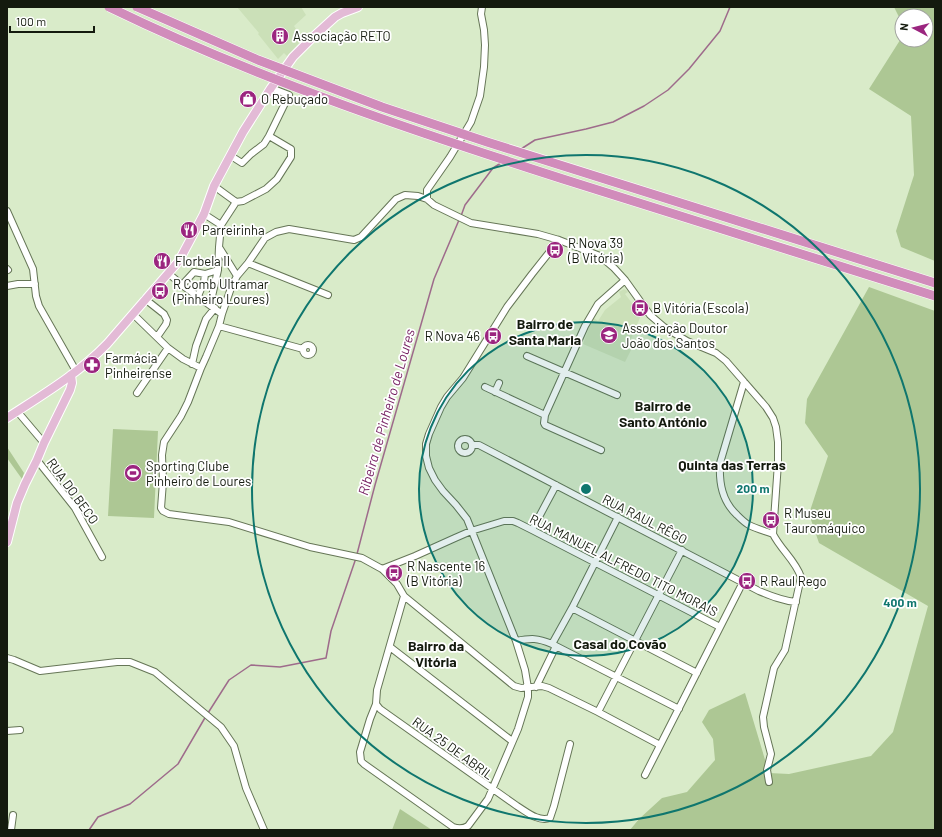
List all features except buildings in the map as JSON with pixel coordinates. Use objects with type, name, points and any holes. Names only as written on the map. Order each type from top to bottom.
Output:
[{"type":"highway","points":[[109,7],[145,25],[251,70],[375,117],[505,161],[935,296]]},
{"type":"highway","points":[[137,7],[258,60],[382,107],[487,142],[935,283]]},
{"type":"main road","points":[[7,418],[73,373],[96,355],[180,259],[204,214],[214,186],[243,132],[271,88],[293,57],[341,9],[358,7]]},
{"type":"main road","points":[[7,542],[17,503],[70,390],[73,373]]},
{"type":"street","points":[[427,200],[427,190],[450,157],[471,122],[480,96],[485,45],[482,10],[478,7]]},
{"type":"street","points":[[230,156],[242,163],[264,144],[269,136],[289,95],[271,88]]},
{"type":"street","points":[[214,186],[236,202],[242,201],[266,188],[277,179],[291,157],[291,149],[269,136]]},
{"type":"street","points":[[660,745],[549,688],[542,686],[522,688],[514,686],[404,596],[382,568],[362,558],[310,546],[229,522],[169,514],[163,511],[161,508],[162,455],[164,442],[184,409],[219,326],[231,288],[237,276],[265,238],[276,232],[289,229],[354,240],[360,237],[396,200],[405,195],[418,196],[471,223],[538,234],[559,240],[600,256],[625,280],[650,315],[664,327],[687,341],[716,353],[726,361],[766,407],[773,418],[778,442],[778,463],[773,534],[792,559],[801,577],[785,650],[774,668],[763,717],[771,754],[767,770],[769,782]]},
{"type":"street","points":[[192,364],[196,346],[206,319],[213,307],[218,271],[221,226],[236,202]]},
{"type":"street","points":[[7,211],[33,269],[36,296],[39,306],[73,373]]},
{"type":"street","points":[[204,214],[221,226]]},
{"type":"street","points":[[7,228],[14,225]]},
{"type":"street","points":[[404,596],[377,690],[376,704],[360,752],[361,761],[453,827],[464,829],[468,826],[488,799],[518,729],[526,706],[528,688],[525,670],[516,642],[467,519],[443,492],[435,480],[429,468],[426,456],[426,444],[441,407],[447,397],[463,378],[507,307],[559,240]]},
{"type":"street","points":[[219,247],[237,276]]},
{"type":"street","points":[[248,263],[328,295]]},
{"type":"street","points":[[182,285],[194,272],[205,274],[218,271]]},
{"type":"street","points":[[168,273],[222,314]]},
{"type":"street","points":[[198,296],[204,282],[205,274]]},
{"type":"street","points":[[601,450],[545,425],[545,415],[585,326],[598,304],[625,280]]},
{"type":"street","points":[[7,286],[18,284],[35,284]]},
{"type":"street","points":[[145,299],[164,314],[167,320],[157,338]]},
{"type":"street","points":[[133,314],[168,348],[183,359],[200,368]]},
{"type":"street","points":[[219,326],[303,349]]},
{"type":"street","points":[[138,392],[168,348]]},
{"type":"street","points":[[528,356],[617,395]]},
{"type":"street","points":[[744,382],[720,463],[721,488],[729,506],[740,518],[749,525],[773,534]]},
{"type":"street","points":[[495,392],[499,383]]},
{"type":"street","points":[[485,387],[545,415]]},
{"type":"street","points":[[17,411],[44,443]]},
{"type":"street","name":"RUA RAUL RÊGO","points":[[472,445],[479,445],[759,591],[778,598],[796,602]]},
{"type":"street","name":"RUA DO BECO","points":[[37,460],[75,508],[102,556]]},
{"type":"street","points":[[532,530],[556,485]]},
{"type":"street","points":[[536,687],[554,645],[618,517]]},
{"type":"street","name":"RUA MANUEL ALFREDO TITO MORAIS","points":[[382,568],[415,556],[471,531],[504,521],[512,521],[720,627]]},
{"type":"street","points":[[598,712],[682,550]]},
{"type":"street","points":[[645,775],[743,582]]},
{"type":"street","points":[[572,608],[697,673]]},
{"type":"street","points":[[516,642],[530,639],[540,639],[678,709]]},
{"type":"street","points":[[390,647],[512,741]]},
{"type":"street","points":[[7,658],[40,671],[117,662],[130,662],[154,672],[221,727],[234,746],[246,788],[264,830]]},
{"type":"street","name":"RUA 25 DE ABRIL","points":[[376,704],[380,709],[535,818],[545,820],[550,818],[570,744]]},
{"type":"street","points":[[7,731],[20,730]]},
{"type":"street","points":[[11,830],[14,815]]},
{"type":"shaded area","points":[[237,7],[301,7],[306,15],[294,26],[299,33],[295,37],[300,42],[287,56],[284,53],[278,59]]},
{"type":"shaded area","points":[[935,7],[935,261],[901,247],[896,231],[914,175],[911,116],[869,89],[895,48],[934,48],[934,8],[894,8]]},
{"type":"shaded area","points":[[869,287],[935,311],[935,830],[630,830],[639,819],[662,798],[687,792],[715,760],[713,739],[702,722],[709,710],[745,693],[769,773],[789,774],[871,756],[893,732],[928,606],[819,543],[809,514],[828,456],[805,423],[807,399]]},
{"type":"shaded area","name":"Associação Doutor João dos Santos","points":[[624,289],[628,292],[625,294],[642,313],[627,348],[631,350],[625,362],[583,344],[594,318],[598,321],[605,310],[621,297],[619,292]]},
{"type":"shaded area","name":"Sporting Clube Pinheiro de Loures","points":[[113,429],[158,431],[154,518],[108,516]]},
{"type":"shaded area","points":[[7,447],[24,473],[22,479],[7,458]]},
{"type":"shaded area","points":[[400,809],[432,830],[392,830]]},
{"type":"waterway","name":"Ribeira de Pinheiro de Loures","points":[[521,149],[535,140],[613,122],[644,106],[668,90],[689,69],[720,31],[730,7]]},
{"type":"waterway","name":"Ribeira de Pinheiro de Loures","points":[[461,216],[465,205],[493,168],[501,163]]},
{"type":"waterway","name":"Ribeira de Pinheiro de Loures","points":[[357,554],[375,485],[434,279],[459,220]]},
{"type":"waterway","name":"Ribeira de Pinheiro de Loures","points":[[208,713],[229,680],[251,665],[280,667],[326,658],[331,631],[356,558]]},
{"type":"waterway","name":"Ribeira de Pinheiro de Loures","points":[[89,830],[98,817],[130,804],[178,764],[206,716]]},
{"type":"place","name":"Associação RETO","points":[[280,36]]},
{"type":"place","name":"O Rebuçado","points":[[248,99]]},
{"type":"place","name":"Parreirinha","points":[[189,230]]},
{"type":"place","name":"R Nova 39 (B Vitória)","points":[[555,250]]},
{"type":"place","name":"Florbela II","points":[[162,261]]},
{"type":"place","name":"R Comb Ultramar (Pinheiro Loures)","points":[[160,291]]},
{"type":"place","name":"B Vitória (Escola)","points":[[640,308]]},
{"type":"place","name":"Associação Doutor João dos Santos","points":[[609,335]]},
{"type":"place","name":"R Nova 46","points":[[493,336]]},
{"type":"place","name":"Farmácia Pinheirense","points":[[92,365]]},
{"type":"place","name":"Sporting Clube Pinheiro de Loures","points":[[133,473]]},
{"type":"place","name":"R Museu Tauromáquico","points":[[771,520]]},
{"type":"place","name":"R Nascente 16 (B Vitória)","points":[[394,573]]},
{"type":"place","name":"R Raul Rego","points":[[747,581]]},
{"type":"district","name":"Bairro de Santa Maria","points":[[545,332]]},
{"type":"district","name":"Bairro de Santo António","points":[[663,414]]},
{"type":"district","name":"Quinta das Terras","points":[[732,464]]},
{"type":"district","name":"Casal do Covão","points":[[620,643]]},
{"type":"district","name":"Bairro da Vitória","points":[[436,654]]}]
